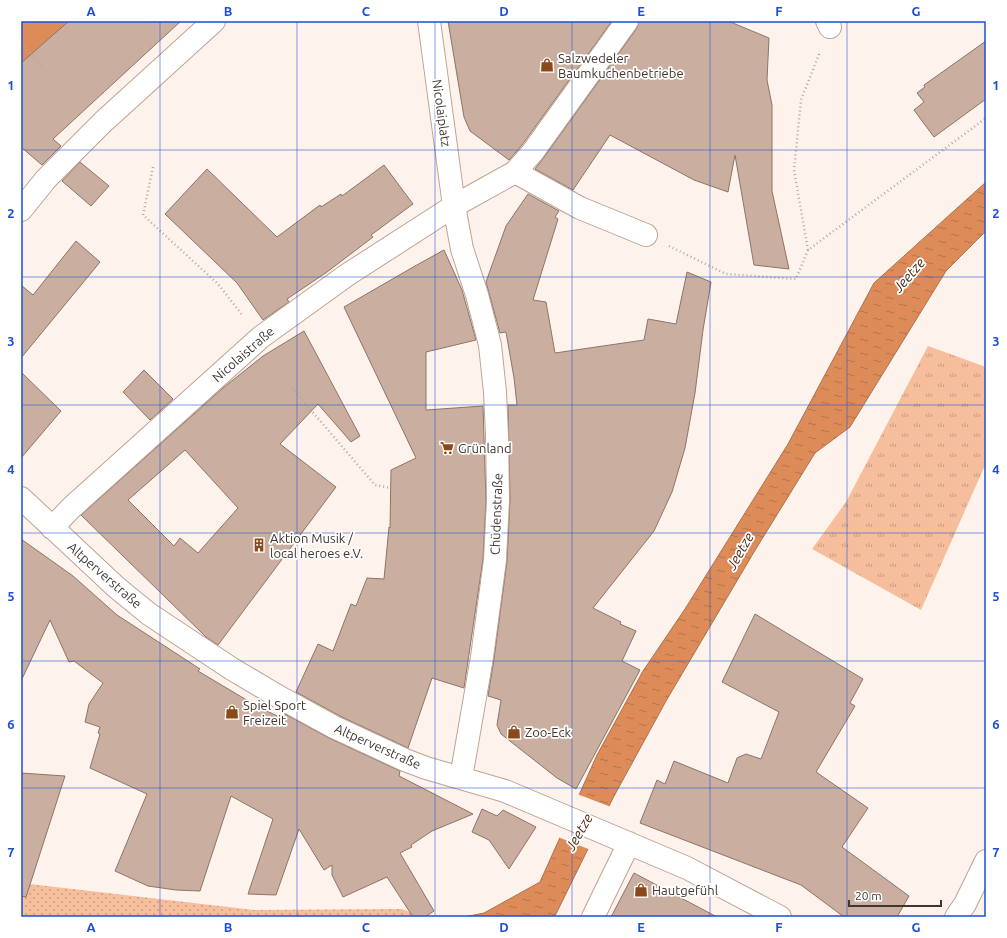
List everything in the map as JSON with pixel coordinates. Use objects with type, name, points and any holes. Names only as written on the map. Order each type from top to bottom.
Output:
[{"type":"street","points":[[21,210],[46,179],[104,122],[214,21]]},
{"type":"street","name":"Nicolaiplatz","points":[[429,21],[454,206]]},
{"type":"street","name":"Nicolaistraße","points":[[52,528],[71,508],[260,337],[347,275],[454,206],[515,172],[532,153],[627,21]]},
{"type":"street","points":[[515,172],[580,208],[646,235]]},
{"type":"street","name":"Chüdenstraße","points":[[454,206],[462,249],[477,295],[490,345],[497,428],[498,500],[495,560],[482,657],[461,778]]},
{"type":"street","name":"Altperverstraße","points":[[21,498],[116,587],[150,614],[232,669],[334,727],[426,768],[505,791],[560,813],[687,868],[780,917]]},
{"type":"street","points":[[593,917],[629,843]]},
{"type":"street","points":[[956,917],[965,904],[986,861]]},
{"type":"path","points":[[808,250],[794,170],[801,100],[829,24]]},
{"type":"path","points":[[21,44],[42,67]]},
{"type":"path","points":[[646,235],[726,274],[796,279],[808,250],[986,118]]},
{"type":"path","points":[[153,167],[143,215],[218,284],[260,337]]},
{"type":"path","points":[[292,388],[376,485],[391,488]]},
{"type":"green space","points":[[928,346],[986,367],[986,463],[921,610],[812,549],[846,502]]},
{"type":"green space","points":[[21,883],[254,910],[402,909],[422,917],[21,917]]},
{"type":"water","points":[[986,182],[986,231],[946,271],[850,427],[815,453],[754,552],[666,701],[613,798],[554,917],[464,917],[484,913],[540,882],[597,755],[643,671],[685,609],[788,444],[874,283]]},
{"type":"pier","points":[[577,794],[611,807],[591,850],[558,837]]},
{"type":"building","points":[[69,21],[181,21],[53,139],[61,146],[42,165],[21,147],[21,63]]},
{"type":"building","points":[[448,21],[612,21],[522,145],[509,160],[470,131],[464,117]]},
{"type":"building","points":[[639,21],[728,21],[769,38],[767,80],[772,105],[772,191],[789,269],[754,265],[735,155],[728,192],[694,180],[610,135],[573,190],[535,169],[637,28]]},
{"type":"building","points":[[986,41],[986,99],[934,137],[914,110],[924,102],[917,93],[925,87],[924,85]]},
{"type":"building","points":[[80,162],[109,186],[91,206],[62,181]]},
{"type":"building","points":[[384,165],[413,204],[371,235],[373,237],[327,272],[287,299],[289,302],[263,320],[237,283],[165,214],[207,169],[277,237],[320,205],[321,207],[341,194],[342,196]]},
{"type":"building","points":[[528,194],[559,211],[555,217],[558,219],[533,300],[546,302],[555,353],[644,340],[648,319],[676,324],[687,272],[711,282],[695,393],[685,448],[672,492],[654,531],[593,608],[621,622],[620,624],[636,631],[622,661],[640,670],[576,789],[557,778],[501,734],[497,725],[501,700],[488,696],[507,561],[510,500],[508,405],[517,405],[506,332],[500,333],[486,282],[506,226]]},
{"type":"building","points":[[76,241],[100,262],[21,358],[21,285],[33,295]]},
{"type":"building","points":[[444,250],[462,290],[476,340],[426,352],[426,410],[483,406],[486,500],[483,559],[464,688],[432,678],[408,748],[340,716],[296,692],[318,644],[333,651],[351,604],[356,606],[367,578],[384,579],[389,527],[390,528],[391,470],[416,458],[344,307]]},
{"type":"building","points":[[304,331],[360,436],[351,442],[318,404],[280,444],[336,487],[218,645],[206,637],[81,515],[223,388],[263,356]],"holes":[[[185,450],[238,508],[198,553],[180,538],[174,546],[128,500]]]},
{"type":"building","points":[[144,370],[173,399],[150,420],[123,392]]},
{"type":"building","points":[[21,372],[61,411],[21,458]]},
{"type":"building","points":[[21,539],[73,576],[117,615],[200,669],[198,671],[255,705],[283,719],[285,714],[329,738],[400,771],[399,776],[473,814],[432,831],[411,845],[412,847],[400,853],[434,911],[425,917],[413,917],[387,877],[343,897],[332,875],[332,865],[324,870],[299,829],[276,895],[248,894],[273,819],[231,796],[200,891],[176,890],[148,886],[115,871],[147,794],[90,768],[100,734],[98,733],[100,727],[85,722],[89,704],[103,683],[74,661],[69,662],[50,620],[21,681]]},
{"type":"building","points":[[755,614],[863,679],[850,703],[855,706],[816,772],[868,808],[842,847],[909,896],[897,917],[844,917],[801,885],[640,823],[657,780],[665,784],[674,761],[728,783],[737,758],[746,754],[761,759],[779,712],[722,682]]},
{"type":"building","points":[[21,773],[65,776],[26,897],[21,896]]},
{"type":"building","points":[[482,809],[497,816],[503,810],[536,827],[509,869],[489,840],[472,832]]},
{"type":"building","points":[[634,873],[717,917],[611,917]]},
{"type":"waterway","name":"Jeetze","points":[[21,43],[47,21]]},
{"type":"place","name":"Salzwedeler Baumkuchenbetriebe","points":[[547,65]]},
{"type":"place","name":"Grünland","points":[[447,448]]},
{"type":"place","name":"Aktion Musik / local heroes e.V.","points":[[259,545]]},
{"type":"place","name":"Spiel Sport Freizeit","points":[[232,712]]},
{"type":"place","name":"Zoo-Eck","points":[[514,732]]},
{"type":"place","name":"Hautgefühl","points":[[641,890]]}]
